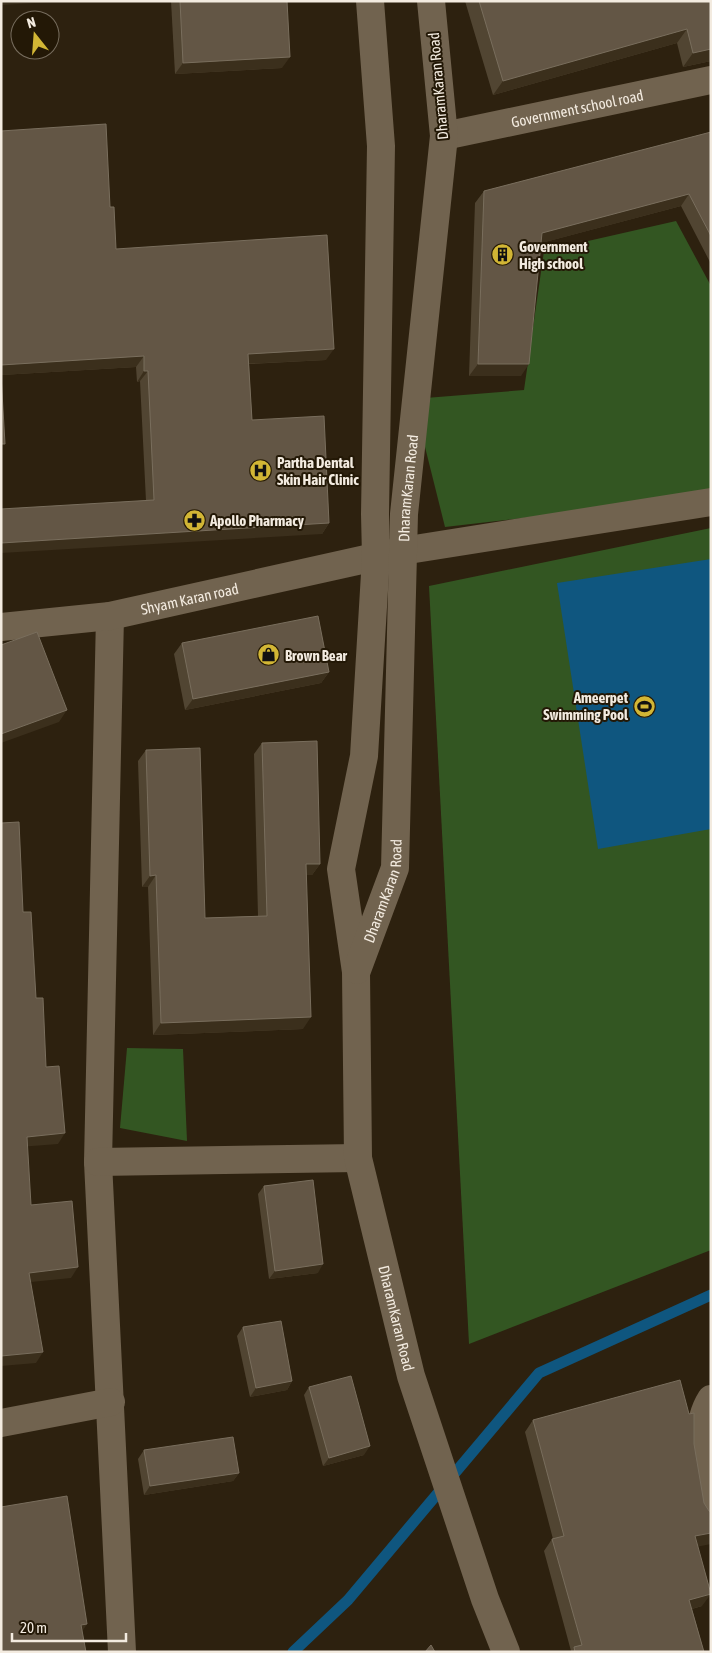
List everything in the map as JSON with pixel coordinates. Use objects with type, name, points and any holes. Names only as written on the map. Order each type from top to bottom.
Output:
[{"type":"street","name":"DharamKaran Road","points":[[356,972],[395,868],[389,554],[375,514],[381,146],[370,1]]},
{"type":"street","name":"DharamKaran Road","points":[[430,1],[444,136],[404,514],[389,554],[364,756],[341,869],[356,972],[358,1158],[411,1376],[485,1599],[506,1652]]},
{"type":"street","name":"Government school road","points":[[444,136],[711,80]]},
{"type":"street","name":"Shyam Karan road","points":[[1,626],[110,616],[389,554],[711,502]]},
{"type":"street","points":[[110,616],[98,1162],[122,1652]]},
{"type":"street","points":[[98,1162],[358,1158]]},
{"type":"street","points":[[711,1399],[701,1428],[702,1457],[711,1512]]},
{"type":"street","points":[[1,1423],[111,1402]]},
{"type":"green space","points":[[676,221],[711,286],[711,490],[549,515],[445,527],[413,399],[524,390],[544,251]]},
{"type":"green space","points":[[711,528],[711,1250],[469,1344],[429,586]]},
{"type":"green space","points":[[127,1048],[183,1049],[187,1141],[120,1128]]},
{"type":"water","name":"Ameerpet Swimming Pool","points":[[711,559],[711,829],[598,849],[557,583]]},
{"type":"building","points":[[180,1],[287,1],[290,57],[183,63]]},
{"type":"building","points":[[479,1],[711,1],[711,49],[693,53],[687,29],[503,81]]},
{"type":"building","points":[[106,124],[110,207],[114,207],[116,249],[327,235],[334,349],[248,354],[252,420],[324,416],[329,523],[1,543],[1,509],[154,500],[148,371],[144,371],[144,356],[1,365],[1,131]]},
{"type":"building","name":"Government High school","points":[[711,132],[711,236],[689,194],[542,233],[529,364],[478,364],[484,191]]},
{"type":"building","points":[[1,375],[5,444],[1,444]]},
{"type":"building","points":[[318,616],[329,672],[193,699],[182,643]]},
{"type":"building","points":[[37,632],[67,710],[1,734],[1,645]]},
{"type":"building","points":[[317,741],[320,864],[306,864],[311,1017],[161,1023],[156,875],[150,876],[146,750],[200,748],[205,918],[267,916],[262,743]]},
{"type":"building","points":[[19,822],[23,912],[31,912],[36,998],[43,998],[46,1067],[59,1066],[65,1133],[27,1137],[31,1205],[72,1201],[78,1267],[29,1273],[43,1352],[1,1356],[1,823]]},
{"type":"building","points":[[313,1180],[323,1264],[275,1271],[264,1186]]},
{"type":"building","points":[[281,1321],[292,1381],[256,1388],[243,1327]]},
{"type":"building","points":[[351,1376],[370,1446],[329,1458],[309,1387]]},
{"type":"building","points":[[680,1380],[689,1414],[694,1413],[694,1444],[704,1503],[711,1512],[711,1533],[695,1536],[711,1594],[689,1600],[704,1652],[575,1652],[574,1647],[582,1645],[552,1539],[564,1536],[533,1420]]},
{"type":"building","points":[[233,1437],[239,1473],[150,1486],[144,1450]]},
{"type":"building","points":[[67,1496],[87,1624],[81,1625],[86,1652],[1,1652],[1,1507]]},
{"type":"building","points":[[431,1645],[435,1652],[425,1652]]},
{"type":"waterway","points":[[293,1652],[348,1600],[539,1373],[711,1295]]},
{"type":"place","name":"Government High school","points":[[503,255]]},
{"type":"place","name":"Partha Dental Skin Hair Clinic","points":[[261,471]]},
{"type":"place","name":"Apollo Pharmacy","points":[[194,520]]},
{"type":"place","name":"Brown Bear","points":[[269,655]]},
{"type":"place","name":"Ameerpet Swimming Pool","points":[[644,706]]}]
